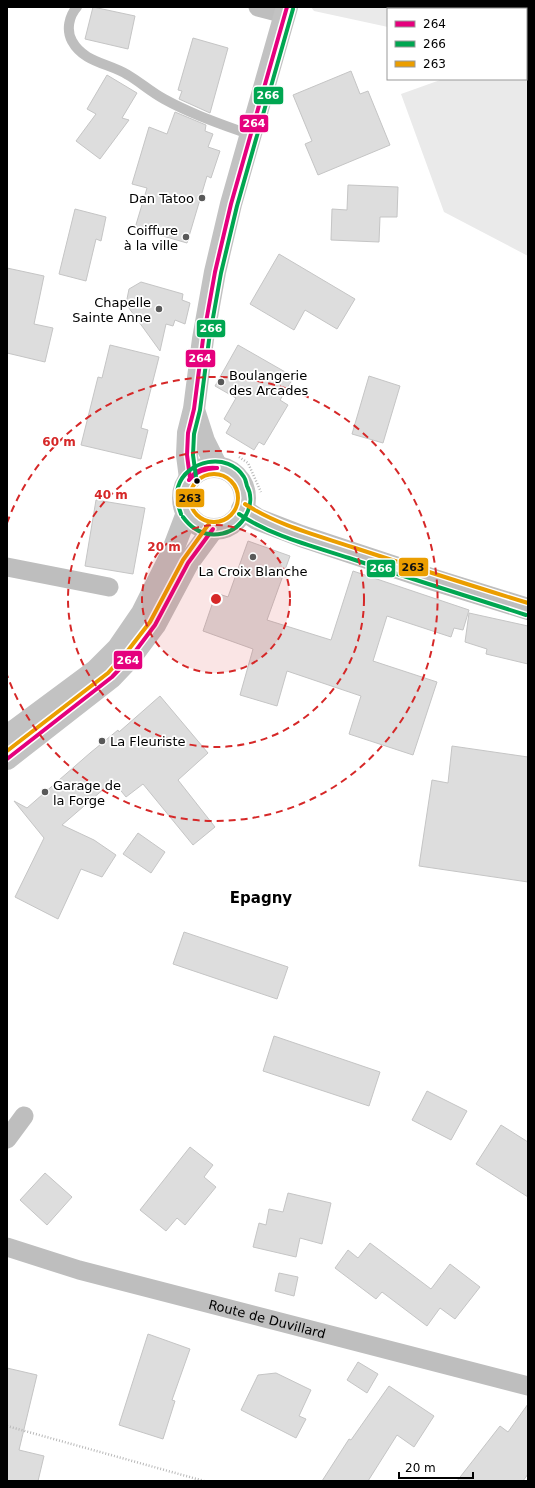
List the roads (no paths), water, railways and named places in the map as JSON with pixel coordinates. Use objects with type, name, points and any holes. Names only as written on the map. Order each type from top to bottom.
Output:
[{"type":"main road","points":[[190,478],[187,455],[188,433],[194,409],[202,339],[215,272],[231,204],[286,10]]},
{"type":"main road","points":[[194,409],[204,441],[217,468]]},
{"type":"main road","points":[[211,467],[217,468],[229,471],[234,475],[241,485],[250,514],[239,516],[227,526],[213,529],[205,528],[191,520],[187,513],[183,501],[184,488],[190,478],[199,470],[211,467]]},
{"type":"main road","points":[[7,736],[96,670],[118,648],[142,613],[172,555],[187,513]]},
{"type":"main road","points":[[7,759],[112,677],[131,657],[155,625],[188,563],[213,529]]},
{"type":"street","points":[[258,7],[286,10]]},
{"type":"street","points":[[250,514],[300,536],[424,577],[528,608]]},
{"type":"street","points":[[7,567],[109,587]]},
{"type":"street","points":[[7,1139],[24,1116]]},
{"type":"street","name":"Route de Duvillard","points":[[7,1247],[79,1270],[528,1386]]},
{"type":"lane","points":[[76,7],[71,16],[69,31],[71,40],[85,56],[127,74],[162,98],[184,109],[251,135]]},
{"type":"place","name":"Dan Tatoo","points":[[202,198]]},
{"type":"place","name":"Coiffure à la ville","points":[[186,237]]},
{"type":"place","name":"Chapelle Sainte Anne","points":[[159,309]]},
{"type":"place","name":"Boulangerie des Arcades","points":[[221,382]]},
{"type":"place","name":"La Croix Blanche","points":[[253,557]]},
{"type":"place","name":"La Fleuriste","points":[[102,741]]},
{"type":"place","name":"Garage de la Forge","points":[[45,792]]},
{"type":"district","name":"Epagny","points":[[261,898]]}]
